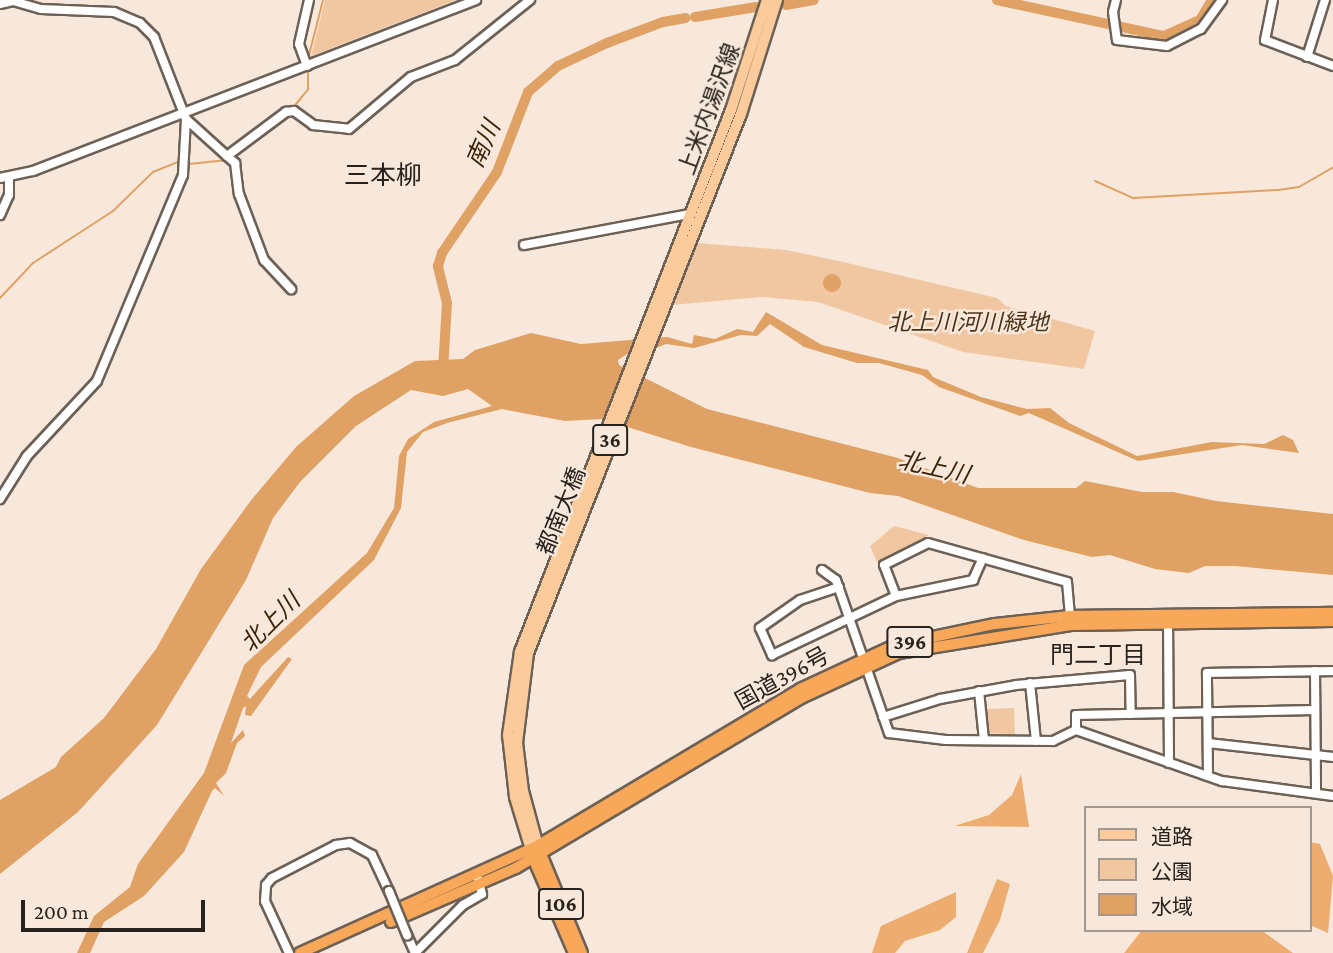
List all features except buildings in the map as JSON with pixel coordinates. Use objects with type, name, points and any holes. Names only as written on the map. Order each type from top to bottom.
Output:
[{"type":"highway","name":"国道396号","points":[[316,953],[535,852],[866,662],[899,653],[1071,620],[1333,613]]},
{"type":"highway","name":"国道396号","points":[[1168,618],[1333,621]]},
{"type":"highway","name":"106","points":[[535,852],[574,953]]},
{"type":"highway","name":"106","points":[[535,852],[582,953]]},
{"type":"highway","name":"国道396号","points":[[300,953],[479,880]]},
{"type":"main road","name":"上米内湯沢線","points":[[690,229],[690,214],[767,0]]},
{"type":"main road","name":"上米内湯沢線","points":[[690,229],[741,114],[777,0]]},
{"type":"main road","name":"都南大橋","points":[[535,852],[515,797],[508,735],[524,653],[690,229]]},
{"type":"street","points":[[114,12],[117,0]]},
{"type":"street","points":[[307,66],[299,44],[309,0]]},
{"type":"street","points":[[0,215],[9,195],[4,178],[185,117],[476,0]]},
{"type":"street","points":[[227,156],[286,112],[294,111],[313,125],[328,130],[349,129],[411,77],[455,60],[530,0]]},
{"type":"street","points":[[1116,0],[1118,40],[1167,46],[1201,29],[1222,0]]},
{"type":"street","points":[[1273,0],[1265,40],[1333,66]]},
{"type":"street","points":[[1307,57],[1325,0]]},
{"type":"street","points":[[0,4],[12,1],[41,9],[114,12],[140,23],[153,37],[185,117],[183,175],[97,381],[27,456],[0,499]]},
{"type":"street","points":[[185,117],[235,163],[239,194],[264,260],[292,289]]},
{"type":"street","points":[[524,245],[690,214]]},
{"type":"street","points":[[896,596],[884,565],[928,543],[1067,582],[1071,620]]},
{"type":"street","points":[[839,587],[800,600],[760,628],[772,655],[896,596],[973,580],[983,558]]},
{"type":"street","points":[[822,570],[839,587],[889,733],[984,740],[1053,741],[1076,730],[1208,776],[1333,796]]},
{"type":"street","points":[[1168,618],[1169,763]]},
{"type":"street","points":[[1314,671],[1316,793]]},
{"type":"street","points":[[1208,776],[1207,673],[1333,671]]},
{"type":"street","points":[[883,717],[979,691],[1030,683],[1130,675],[1131,714]]},
{"type":"street","points":[[1030,683],[1036,741]]},
{"type":"street","points":[[979,691],[984,740]]},
{"type":"street","points":[[1076,730],[1076,715],[1315,710]]},
{"type":"street","points":[[1208,743],[1316,752],[1333,757]]},
{"type":"street","points":[[289,953],[265,901],[266,885],[272,878],[336,845],[350,843],[372,855],[415,953],[463,905],[482,894],[479,880]]},
{"type":"green space","points":[[325,0],[456,0],[311,56]]},
{"type":"green space","name":"北上川河川緑地","points":[[697,243],[786,250],[843,262],[997,298],[1006,306],[1095,331],[1084,369],[963,352],[818,302],[761,297],[671,305]]},
{"type":"green space","points":[[894,526],[929,535],[877,562],[870,546]]},
{"type":"green space","points":[[1014,708],[1015,735],[987,733],[985,709]]},
{"type":"shaded area","points":[[1021,774],[1029,827],[954,826],[989,815],[1012,795]]},
{"type":"shaded area","points":[[1312,842],[1320,844],[1333,876],[1328,933],[1312,926]]},
{"type":"shaded area","points":[[997,879],[1010,884],[1000,920],[983,953],[967,953]]},
{"type":"shaded area","points":[[956,892],[956,917],[940,930],[905,941],[895,953],[872,953],[881,926]]},
{"type":"shaded area","points":[[1140,932],[1264,932],[1293,953],[1124,953]]},
{"type":"water","points":[[832,274],[838,277],[841,283],[838,289],[832,292],[826,289],[823,283],[826,277]]},
{"type":"water","points":[[766,312],[822,345],[928,370],[933,377],[981,397],[1027,409],[1050,408],[1069,423],[1137,456],[1212,442],[1264,444],[1283,435],[1293,440],[1299,453],[1242,445],[1138,461],[1029,413],[1020,416],[939,387],[922,375],[879,363],[857,363],[804,347],[770,324],[757,336],[741,335],[694,348],[666,344],[656,348],[652,355],[629,353],[618,360],[619,365],[707,409],[898,458],[978,488],[1076,488],[1085,481],[1142,492],[1173,492],[1216,501],[1333,514],[1333,575],[1235,566],[1205,566],[1189,573],[1155,569],[1110,555],[1092,557],[1024,540],[898,496],[870,493],[691,447],[602,419],[565,421],[502,409],[447,423],[423,432],[407,452],[401,508],[374,560],[261,667],[247,696],[250,699],[288,657],[292,659],[251,716],[245,715],[246,706],[243,708],[231,743],[243,730],[245,736],[237,743],[226,773],[216,783],[224,796],[215,788],[212,791],[184,852],[144,896],[104,922],[90,953],[77,953],[94,916],[130,887],[138,864],[204,773],[244,665],[367,553],[394,508],[399,456],[408,439],[434,422],[492,406],[468,389],[443,396],[411,390],[356,426],[300,482],[273,518],[246,580],[157,725],[78,812],[0,874],[0,800],[56,767],[61,757],[104,718],[156,649],[201,569],[252,499],[296,447],[354,396],[415,361],[463,359],[475,350],[531,333],[581,344],[667,337],[692,344],[694,335],[715,339],[737,329],[753,332]]},
{"type":"waterway","points":[[308,59],[323,0]]},
{"type":"waterway","name":"南川","points":[[786,5],[814,0]]},
{"type":"waterway","name":"南川","points":[[997,0],[1164,36],[1200,20],[1212,0]]},
{"type":"waterway","name":"南川","points":[[695,17],[756,7]]},
{"type":"waterway","name":"南川","points":[[443,370],[447,303],[438,266],[442,253],[497,172],[528,92],[558,66],[607,43],[663,22],[686,18]]},
{"type":"waterway","points":[[292,109],[308,89],[308,71]]},
{"type":"waterway","points":[[234,156],[276,124]]},
{"type":"waterway","points":[[189,164],[225,160]]},
{"type":"waterway","points":[[0,298],[33,263],[113,211],[153,172],[178,162]]},
{"type":"waterway","points":[[1095,181],[1133,198],[1278,190],[1299,187],[1333,167]]},
{"type":"district","name":"三本柳","points":[[383,176]]},
{"type":"district","name":"門二丁目","points":[[1098,655]]},
{"type":"water label","name":"北上川","points":[[934,467]]},
{"type":"water label","name":"北上川","points":[[270,622]]}]
